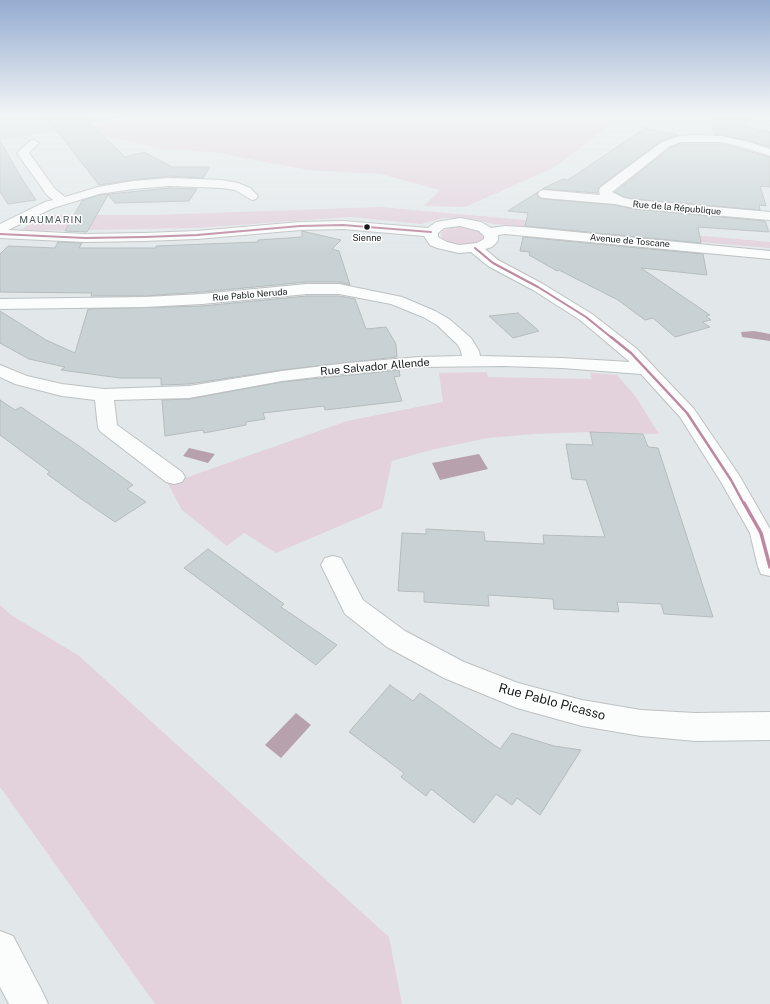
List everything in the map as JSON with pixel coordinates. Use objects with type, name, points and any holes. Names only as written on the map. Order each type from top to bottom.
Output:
[{"type":"street","points":[[29,161],[51,192],[63,200]]},
{"type":"street","name":"Rue de la République","points":[[645,161],[608,187],[606,194],[618,200],[634,204],[770,216]]},
{"type":"street","points":[[0,229],[63,200],[116,188],[170,182],[202,183],[238,187],[252,196]]},
{"type":"street","points":[[544,194],[618,200]]},
{"type":"street","points":[[0,234],[85,238],[144,237],[197,235],[300,226],[343,225],[431,232],[441,225],[460,222],[476,225],[490,232],[491,240],[487,244],[475,248],[459,249],[435,242],[431,237],[431,232]]},
{"type":"street","name":"Avenue de Toscane","points":[[490,232],[505,230],[523,231],[770,255]]},
{"type":"street","points":[[475,248],[493,263],[538,287],[586,317],[611,336],[647,369],[687,413],[731,480],[761,533],[770,567]]},
{"type":"street","name":"Rue Pablo Neruda","points":[[0,304],[152,302],[313,289],[360,292],[396,300],[429,314],[443,322],[465,342],[470,351],[472,361]]},
{"type":"street","name":"Rue Salvador Allende","points":[[0,370],[21,380],[62,390],[104,395],[189,392],[282,376],[348,368],[419,362],[472,361],[562,363],[647,369]]},
{"type":"street","points":[[104,395],[108,428],[174,477]]},
{"type":"street","name":"Rue Pablo Picasso","points":[[333,565],[354,607],[396,639],[454,670],[517,695],[582,712],[641,723],[695,726],[770,726]]},
{"type":"street","points":[[0,949],[29,1004]]},
{"type":"shaded area","points":[[260,161],[563,161],[555,167],[465,207],[424,206],[440,190],[381,174],[308,170]]},
{"type":"shaded area","points":[[380,207],[770,242],[770,248],[494,224],[472,219],[443,218],[421,224],[351,217],[196,228],[19,231],[45,215],[154,215]]},
{"type":"shaded area","points":[[461,226],[479,231],[483,237],[482,240],[466,245],[452,244],[442,239],[441,233],[444,230]]},
{"type":"shaded area","points":[[754,331],[770,334],[770,341],[742,337],[741,332]]},
{"type":"shaded area","points":[[487,372],[488,377],[592,379],[590,373],[617,375],[636,397],[659,434],[590,432],[534,434],[488,438],[431,450],[392,461],[382,508],[276,553],[244,533],[227,546],[182,510],[168,484],[347,421],[443,402],[439,373]]},
{"type":"shaded area","points":[[189,448],[215,454],[208,463],[183,456]]},
{"type":"shaded area","points":[[479,454],[488,469],[440,480],[432,463]]},
{"type":"shaded area","points":[[0,605],[11,615],[78,655],[389,937],[402,1004],[155,1004],[0,787]]},
{"type":"shaded area","points":[[296,713],[311,725],[281,758],[265,745]]},
{"type":"building","points":[[0,161],[11,161],[36,200],[8,204],[0,192]]},
{"type":"building","points":[[80,161],[161,161],[172,167],[210,167],[203,178],[170,176],[99,185]]},
{"type":"building","points":[[596,161],[634,161],[600,186],[598,193],[542,189],[563,179],[568,180]]},
{"type":"building","points":[[654,161],[770,161],[770,187],[760,186],[766,206],[759,205],[760,210],[634,199],[624,197],[615,192]]},
{"type":"building","points":[[170,188],[197,189],[189,201],[115,203],[108,195],[87,232],[65,231],[82,201],[99,195]]},
{"type":"building","points":[[538,192],[537,195],[539,198],[544,199],[765,221],[769,232],[698,227],[701,243],[525,226],[528,213],[508,211]]},
{"type":"building","points":[[302,231],[341,240],[332,249],[339,251],[350,285],[339,282],[307,282],[145,296],[91,296],[92,293],[0,292],[0,254],[8,246],[55,248],[58,242],[82,243],[79,248],[156,248],[156,246],[258,242],[258,240],[302,237]]},
{"type":"building","points":[[523,237],[703,254],[707,275],[641,268],[710,315],[706,316],[711,320],[702,322],[710,327],[675,337],[653,318],[645,320],[618,300],[559,270],[557,271],[529,255],[530,252],[520,251]]},
{"type":"building","points":[[307,296],[339,296],[355,299],[366,329],[386,327],[396,344],[397,357],[282,370],[189,384],[161,385],[161,378],[120,378],[61,370],[65,367],[29,359],[0,343],[0,311],[46,340],[75,353],[88,309],[202,306]]},
{"type":"building","points":[[518,313],[539,331],[513,338],[489,316]]},
{"type":"building","points":[[399,370],[400,376],[394,377],[402,401],[325,410],[324,406],[263,413],[265,419],[246,422],[246,425],[204,433],[203,430],[165,436],[162,400],[189,399],[282,382]]},
{"type":"building","points":[[0,400],[15,410],[21,407],[79,446],[133,485],[127,489],[146,502],[115,522],[80,498],[47,474],[50,472],[0,435]]},
{"type":"building","points":[[590,432],[643,434],[648,447],[658,448],[713,617],[664,614],[661,604],[617,602],[619,612],[554,609],[553,599],[488,595],[489,606],[424,602],[424,592],[398,591],[402,533],[426,534],[426,529],[484,532],[485,541],[544,544],[543,535],[605,537],[586,480],[572,479],[566,444],[593,445]]},
{"type":"building","points":[[208,549],[284,604],[281,607],[337,645],[316,665],[184,568]]},
{"type":"building","points":[[390,685],[413,701],[420,693],[500,749],[512,733],[554,746],[581,750],[540,815],[517,798],[512,805],[496,794],[474,823],[431,789],[426,796],[401,777],[404,773],[349,732]]},
{"type":"transit line","points":[[0,234],[85,238],[144,237],[197,235],[300,226],[343,225],[431,232]]},
{"type":"transit line","points":[[475,248],[493,263],[538,287],[586,317],[631,353],[664,387],[687,413],[731,480],[761,533],[770,567]]},
{"type":"place","name":"Sienne","points":[[367,227]]},
{"type":"district","name":"MAUMARIN","points":[[51,220]]}]
